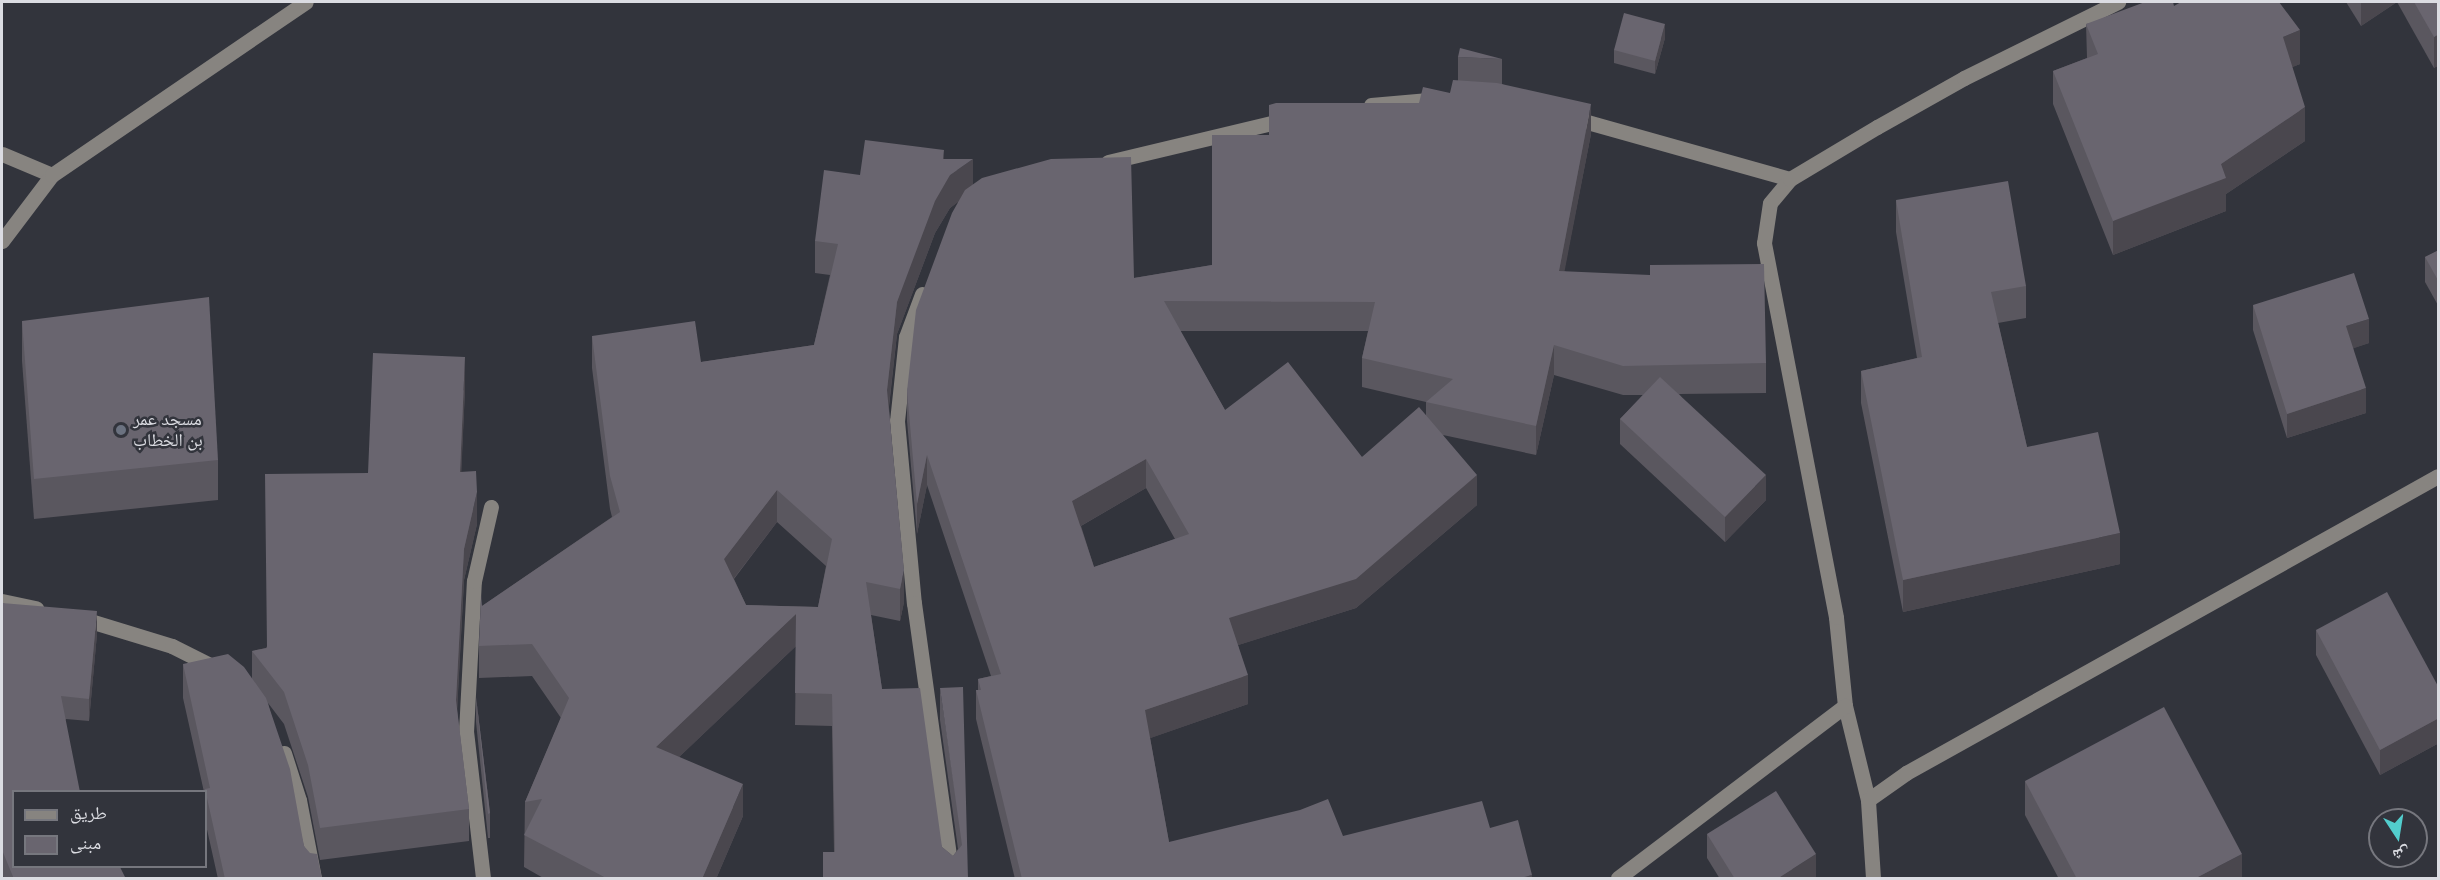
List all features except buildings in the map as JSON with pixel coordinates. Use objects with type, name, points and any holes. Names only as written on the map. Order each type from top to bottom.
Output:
[{"type":"street","points":[[2,241],[52,175],[306,2]]},
{"type":"street","points":[[1873,879],[1868,800],[1845,706],[1836,617],[1764,243],[1770,203],[1790,179],[1964,78],[2118,2]]},
{"type":"street","points":[[1356,106],[1456,100]]},
{"type":"street","points":[[1554,113],[1790,179]]},
{"type":"street","points":[[1090,167],[1311,114]]},
{"type":"street","points":[[2,154],[52,175]]},
{"type":"street","points":[[926,282],[906,337],[897,420],[914,603],[952,879]]},
{"type":"street","points":[[1868,800],[1905,773],[2439,476]]},
{"type":"street","points":[[483,879],[466,732],[474,581],[491,507]]},
{"type":"street","points":[[2,601],[54,612],[172,646],[214,665],[233,680]]},
{"type":"street","points":[[1618,879],[1845,706]]},
{"type":"street","points":[[279,737],[299,800],[314,879]]},
{"type":"place","name":"مسجد عمر بن الخطاب","points":[[121,430]]}]
